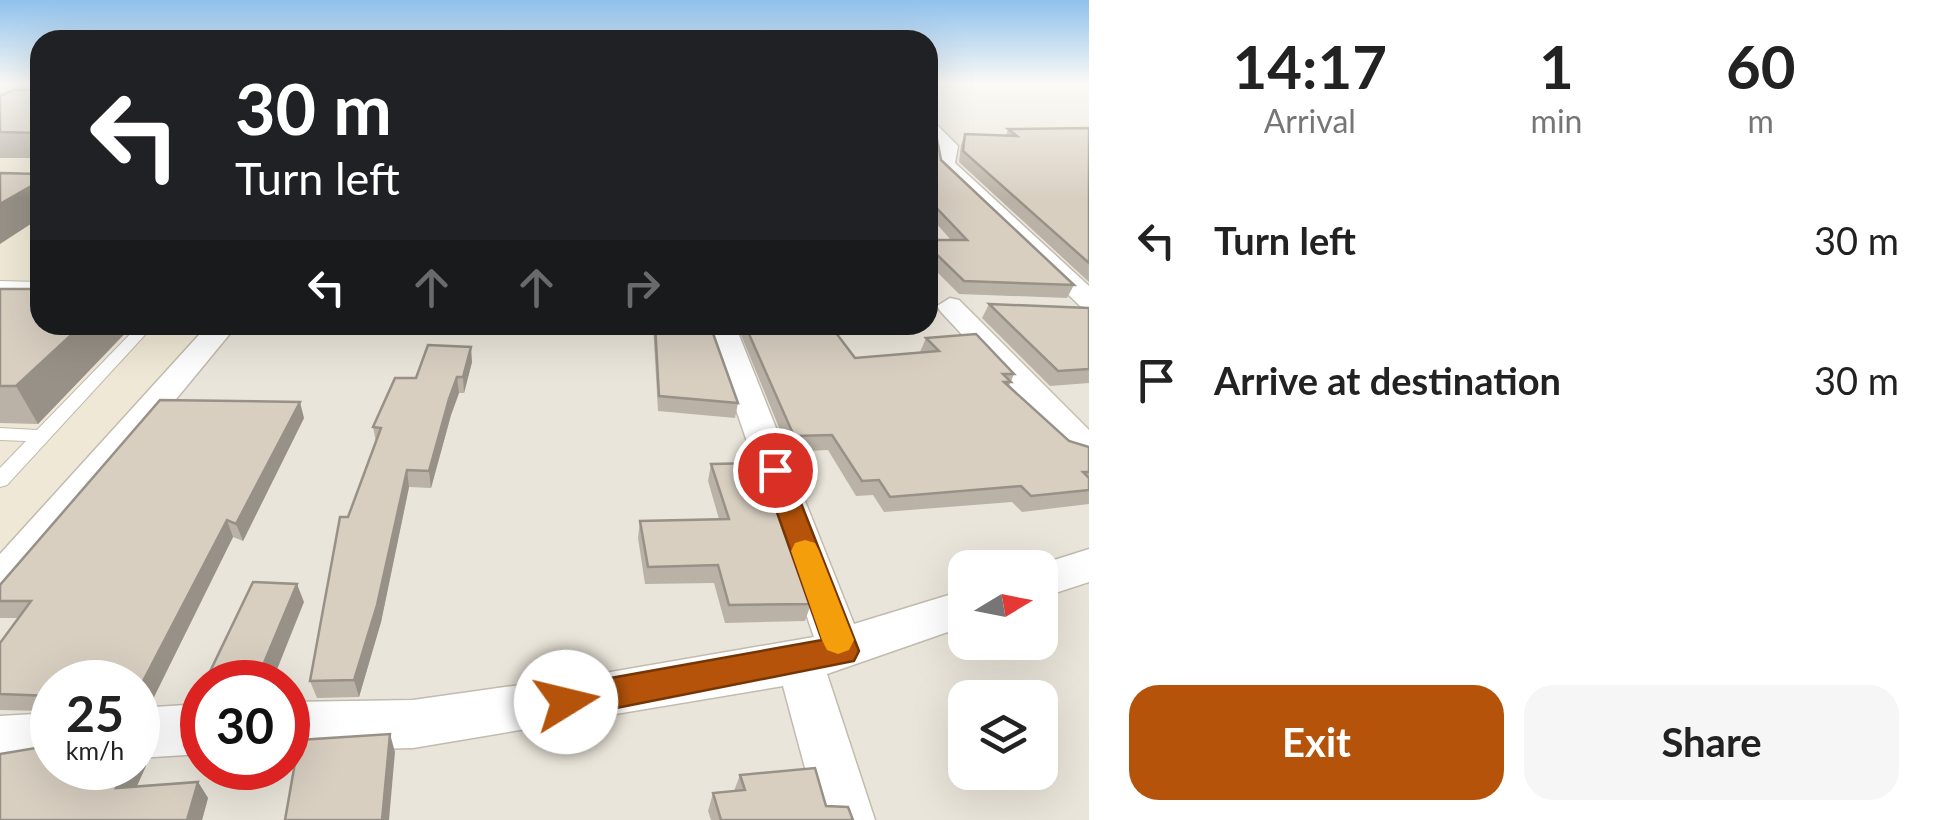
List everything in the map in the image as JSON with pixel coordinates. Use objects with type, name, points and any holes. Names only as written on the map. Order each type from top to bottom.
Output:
[{"type":"street","points":[[938,134],[950,152],[938,157]]},
{"type":"street","points":[[938,161],[1089,300]]},
{"type":"street","points":[[939,305],[989,308]]},
{"type":"street","points":[[939,305],[1089,450]]},
{"type":"street","points":[[1058,310],[1089,310]]},
{"type":"street","points":[[0,583],[214,335]]},
{"type":"street","points":[[724,335],[821,656],[847,820]]},
{"type":"street","points":[[1058,575],[1089,565]]},
{"type":"street","points":[[310,726],[413,724],[821,656],[948,614]]},
{"type":"street","points":[[0,741],[30,739]]},
{"type":"lane","points":[[0,284],[30,286]]},
{"type":"lane","points":[[0,480],[138,335]]},
{"type":"lane","points":[[0,434],[42,436]]},
{"type":"shaded area","points":[[0,121],[30,121],[30,335],[938,335],[938,121],[1089,121],[1089,820],[0,820]]},
{"type":"shaded area","points":[[0,121],[30,121],[30,335],[208,335],[0,568]]},
{"type":"building","points":[[0,121],[30,121],[30,133],[0,132]]},
{"type":"building","points":[[1089,128],[1089,263],[963,151],[965,134],[1017,136],[1008,129]]},
{"type":"building","points":[[938,144],[941,160],[1074,285],[964,281],[938,256],[938,240],[967,240],[938,210]]},
{"type":"building","points":[[0,173],[30,174],[30,187],[0,204]]},
{"type":"building","points":[[0,289],[30,289],[30,335],[71,335],[16,386],[0,386]]},
{"type":"building","points":[[989,304],[1089,308],[1089,369],[1058,371]]},
{"type":"building","points":[[976,334],[1014,374],[1003,374],[1011,382],[1004,382],[1069,441],[1089,447],[1089,472],[1083,472],[1089,478],[1089,490],[1031,496],[1021,486],[890,497],[879,480],[862,481],[832,435],[794,436],[749,335],[838,335],[855,358],[939,351],[926,338]]},
{"type":"building","points":[[656,335],[714,335],[738,403],[659,396]]},
{"type":"building","points":[[428,345],[471,347],[463,377],[457,377],[449,399],[429,471],[407,470],[377,605],[354,680],[310,681],[340,517],[348,517],[381,428],[373,427],[395,378],[416,378]]},
{"type":"building","points":[[160,400],[300,402],[236,524],[227,520],[154,660],[30,660],[30,695],[0,694],[0,643],[31,601],[0,601],[0,585]]},
{"type":"building","points":[[759,463],[811,604],[729,605],[718,565],[648,567],[640,521],[729,519],[711,464]]},
{"type":"building","points":[[253,582],[297,584],[265,660],[216,660]]},
{"type":"building","points":[[390,734],[382,820],[285,820],[290,790],[310,790],[310,739]]},
{"type":"building","points":[[30,749],[30,790],[160,790],[160,785],[180,783],[180,790],[196,790],[187,820],[0,820],[0,754]]},
{"type":"building","points":[[815,768],[826,806],[848,807],[853,820],[721,820],[713,793],[745,790],[740,775]]},
{"type":"slow traffic","points":[[805,551],[838,640]]},
{"type":"route","points":[[566,702],[800,662],[842,651],[775,470]]}]
